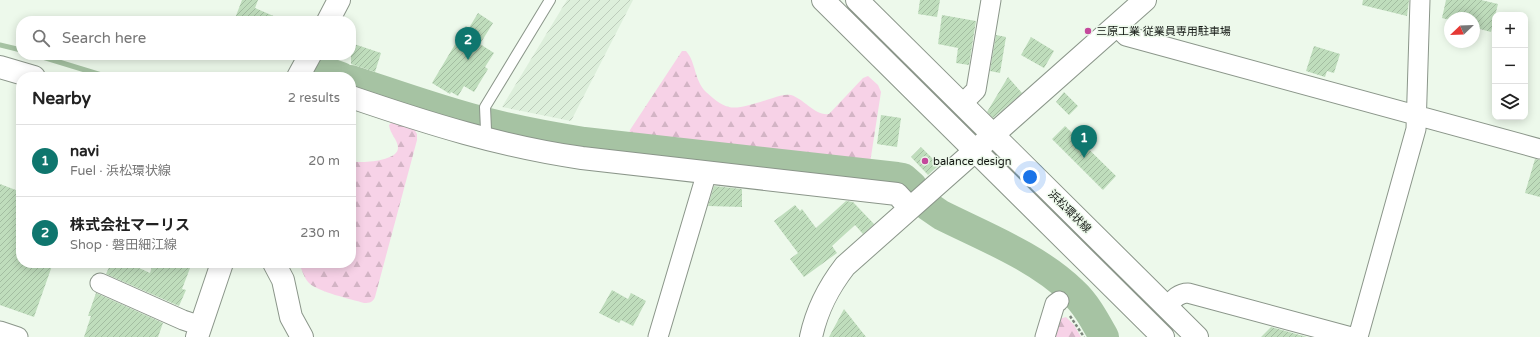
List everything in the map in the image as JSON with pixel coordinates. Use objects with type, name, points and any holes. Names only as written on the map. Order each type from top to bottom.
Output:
[{"type":"main road","points":[[331,16],[339,0]]},
{"type":"main road","points":[[823,0],[1163,337]]},
{"type":"main road","name":"浜松環状線","points":[[857,0],[1197,337]]},
{"type":"main road","points":[[811,337],[815,319],[822,300],[832,282],[845,266],[1145,0]]},
{"type":"main road","points":[[301,72],[307,60]]},
{"type":"main road","points":[[0,67],[17,72]]},
{"type":"main road","points":[[356,99],[437,126],[485,135],[559,155],[897,194],[910,208]]},
{"type":"main road","points":[[199,331],[220,268]]},
{"type":"main road","points":[[277,268],[283,280],[290,317],[302,337]]},
{"type":"street","points":[[962,104],[976,90],[991,0]]},
{"type":"street","points":[[1358,337],[1416,129],[1420,0]]},
{"type":"street","points":[[1116,26],[1126,36],[1540,149]]},
{"type":"street","points":[[658,337],[704,182],[705,172]]},
{"type":"street","points":[[100,283],[183,320],[199,331]]},
{"type":"street","points":[[1167,307],[1178,295],[1188,293],[1351,337]]},
{"type":"street","points":[[1045,337],[1055,304],[1059,301]]},
{"type":"lane","points":[[485,135],[485,107],[550,0]]},
{"type":"path","points":[[1059,301],[1084,337]]},
{"type":"shaded area","points":[[567,0],[633,0],[571,121],[502,107]]},
{"type":"green space","points":[[682,51],[686,51],[692,60],[699,82],[706,92],[722,105],[733,108],[784,95],[791,95],[814,110],[824,114],[829,114],[863,78],[868,76],[878,85],[881,92],[870,163],[864,166],[635,140],[631,138],[629,134],[630,130]]},
{"type":"green space","points":[[392,122],[414,129],[417,134],[417,140],[375,297],[371,302],[364,303],[327,292],[313,286],[306,279],[301,268],[356,268],[356,162],[370,162],[386,159],[396,152],[398,145],[389,125]]},
{"type":"green space","points":[[1066,317],[1074,325],[1081,337],[1052,337],[1059,319]]},
{"type":"building","points":[[242,0],[258,0],[255,8],[273,16],[236,16]]},
{"type":"building","points":[[920,0],[940,0],[937,17],[918,14]]},
{"type":"building","points":[[1363,0],[1409,0],[1407,16],[1362,5]]},
{"type":"building","points":[[1446,0],[1481,0],[1498,4],[1496,12],[1492,12],[1491,32],[1480,29],[1480,12],[1444,12],[1444,18],[1442,18]]},
{"type":"building","points":[[478,13],[493,23],[480,44],[494,53],[485,67],[488,69],[474,92],[464,86],[458,96],[451,92],[450,94],[432,83],[466,26],[469,28]]},
{"type":"building","points":[[942,15],[976,21],[969,65],[956,63],[958,48],[938,44]]},
{"type":"building","points":[[996,35],[1006,37],[1000,73],[990,71]]},
{"type":"building","points":[[1031,37],[1054,51],[1044,68],[1021,55]]},
{"type":"building","points":[[356,45],[381,53],[375,72],[351,64],[351,60],[356,60]]},
{"type":"building","points":[[1314,46],[1340,54],[1334,73],[1327,71],[1325,77],[1306,71]]},
{"type":"building","points":[[1008,77],[1022,93],[993,118],[987,112]]},
{"type":"building","points":[[1064,92],[1078,106],[1069,115],[1056,102]]},
{"type":"building","points":[[881,115],[901,118],[897,147],[877,144]]},
{"type":"building","points":[[1065,126],[1116,176],[1103,190],[1052,139]]},
{"type":"building","points":[[921,147],[939,165],[928,175],[911,157]]},
{"type":"building","points":[[1535,159],[1540,160],[1540,197],[1525,193]]},
{"type":"building","points":[[0,184],[16,190],[16,268],[51,268],[34,317],[0,305]]},
{"type":"building","points":[[714,186],[742,189],[742,207],[708,206]]},
{"type":"building","points":[[846,201],[853,202],[874,224],[863,234],[855,225],[832,246],[837,253],[804,277],[790,259],[798,253],[774,221],[795,205],[800,211],[802,209],[816,228]]},
{"type":"building","points":[[109,268],[139,268],[150,273],[152,268],[190,268],[182,289],[186,290],[179,306],[106,274]]},
{"type":"building","points":[[612,290],[628,299],[631,293],[646,301],[633,326],[621,320],[619,323],[599,313]]},
{"type":"building","points":[[96,293],[163,323],[158,337],[84,337],[91,316],[88,316]]},
{"type":"building","points":[[844,309],[866,337],[829,337]]},
{"type":"building","points":[[1271,327],[1307,337],[1261,337]]},
{"type":"waterway","points":[[0,45],[16,49]]},
{"type":"waterway","points":[[52,60],[92,72]]},
{"type":"waterway","points":[[318,69],[327,72]]},
{"type":"waterway","points":[[356,82],[455,114],[498,126],[541,135],[584,142],[897,177],[903,178],[912,186]]},
{"type":"waterway","points":[[928,206],[941,215],[993,240],[1043,268],[1073,292],[1082,302],[1104,337]]},
{"type":"place","name":"三原工業 従業員専用駐車場","points":[[1088,31]]},
{"type":"place","name":"株式会社マーリス","points":[[468,60]]},
{"type":"place","name":"navi","points":[[1084,158]]},
{"type":"place","name":"balance design","points":[[925,161]]}]
